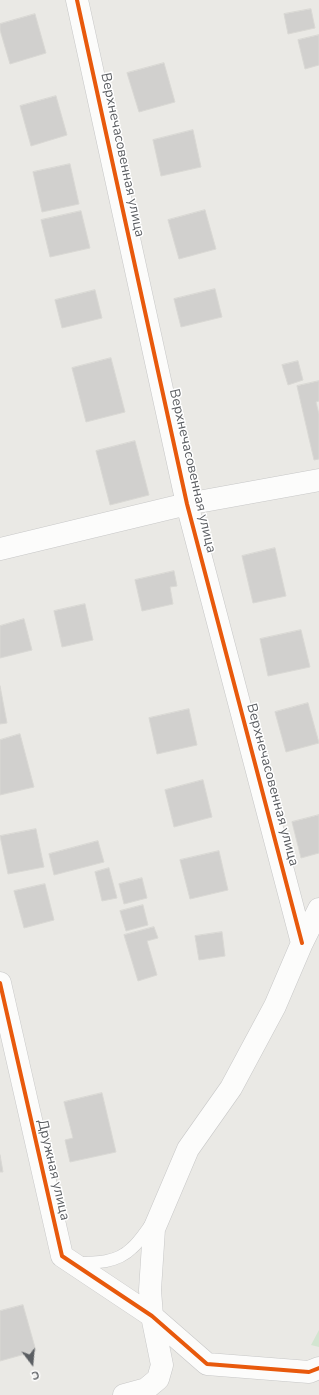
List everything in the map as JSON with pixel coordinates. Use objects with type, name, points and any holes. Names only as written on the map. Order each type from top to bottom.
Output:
[{"type":"street","name":"Верхнечасовенная улица","points":[[77,0],[187,504],[302,943]]},
{"type":"street","points":[[0,548],[187,504],[319,480]]},
{"type":"street","points":[[124,1395],[146,1389],[158,1379],[162,1365],[152,1316],[150,1290],[154,1229],[160,1213],[188,1149],[231,1088],[275,1006],[302,943],[319,909]]},
{"type":"street","name":"Дружная улица","points":[[0,983],[62,1256],[152,1316],[207,1364],[316,1370]]},
{"type":"lane","points":[[72,1263],[102,1263],[114,1260],[132,1249],[160,1213]]},
{"type":"green space","points":[[319,1330],[319,1347],[311,1345]]},
{"type":"building","points":[[311,9],[315,28],[288,34],[284,14]]},
{"type":"building","points":[[35,14],[46,53],[10,64],[0,30],[0,24]]},
{"type":"building","points":[[319,35],[319,65],[305,69],[298,40]]},
{"type":"building","points":[[164,63],[175,102],[139,112],[127,73]]},
{"type":"building","points":[[56,96],[67,135],[31,146],[20,106]]},
{"type":"building","points":[[193,130],[201,167],[161,176],[153,140]]},
{"type":"building","points":[[70,164],[79,204],[42,212],[33,172]]},
{"type":"building","points":[[205,210],[216,249],[179,259],[168,220]]},
{"type":"building","points":[[81,211],[90,248],[50,257],[41,220]]},
{"type":"building","points":[[215,289],[222,317],[181,327],[174,299]]},
{"type":"building","points":[[95,290],[102,318],[62,328],[55,300]]},
{"type":"building","points":[[111,358],[125,412],[86,422],[72,368]]},
{"type":"building","points":[[298,361],[303,380],[288,385],[282,365]]},
{"type":"building","points":[[319,381],[319,401],[316,402],[319,414],[319,459],[314,460],[297,386]]},
{"type":"building","points":[[135,441],[149,495],[110,505],[96,451]]},
{"type":"building","points":[[275,548],[286,596],[253,603],[242,556]]},
{"type":"building","points":[[174,571],[177,586],[170,587],[173,604],[142,611],[135,580]]},
{"type":"building","points":[[85,604],[93,640],[62,647],[54,611]]},
{"type":"building","points":[[24,619],[32,650],[0,658],[0,626]]},
{"type":"building","points":[[301,630],[310,667],[268,676],[260,639]]},
{"type":"building","points":[[0,686],[7,723],[0,724]]},
{"type":"building","points":[[308,703],[319,743],[286,752],[275,712]]},
{"type":"building","points":[[189,709],[197,745],[157,754],[149,718]]},
{"type":"building","points":[[20,734],[34,787],[0,795],[0,740]]},
{"type":"building","points":[[203,780],[212,817],[174,827],[165,790]]},
{"type":"building","points":[[319,815],[319,853],[301,858],[292,822]]},
{"type":"building","points":[[36,829],[44,867],[8,874],[0,836]]},
{"type":"building","points":[[98,841],[104,862],[54,875],[49,854]]},
{"type":"building","points":[[219,851],[228,890],[190,899],[180,860]]},
{"type":"building","points":[[109,868],[117,898],[102,901],[95,872]]},
{"type":"building","points":[[142,878],[147,898],[124,904],[119,884]]},
{"type":"building","points":[[45,884],[54,920],[24,928],[14,891]]},
{"type":"building","points":[[143,905],[148,925],[126,931],[120,911]]},
{"type":"building","points":[[154,927],[158,938],[147,941],[157,975],[138,981],[124,935]]},
{"type":"building","points":[[222,932],[225,956],[199,960],[195,936]]},
{"type":"building","points":[[102,1093],[116,1152],[70,1162],[65,1140],[73,1138],[64,1102]]},
{"type":"building","points":[[0,1155],[3,1172],[0,1172]]},
{"type":"building","points":[[23,1305],[36,1351],[0,1361],[0,1311]]},
{"type":"cycle path","points":[[77,0],[187,504],[302,943]]},
{"type":"cycle path","points":[[0,983],[62,1256],[152,1316],[207,1364],[309,1372],[319,1368]]}]
